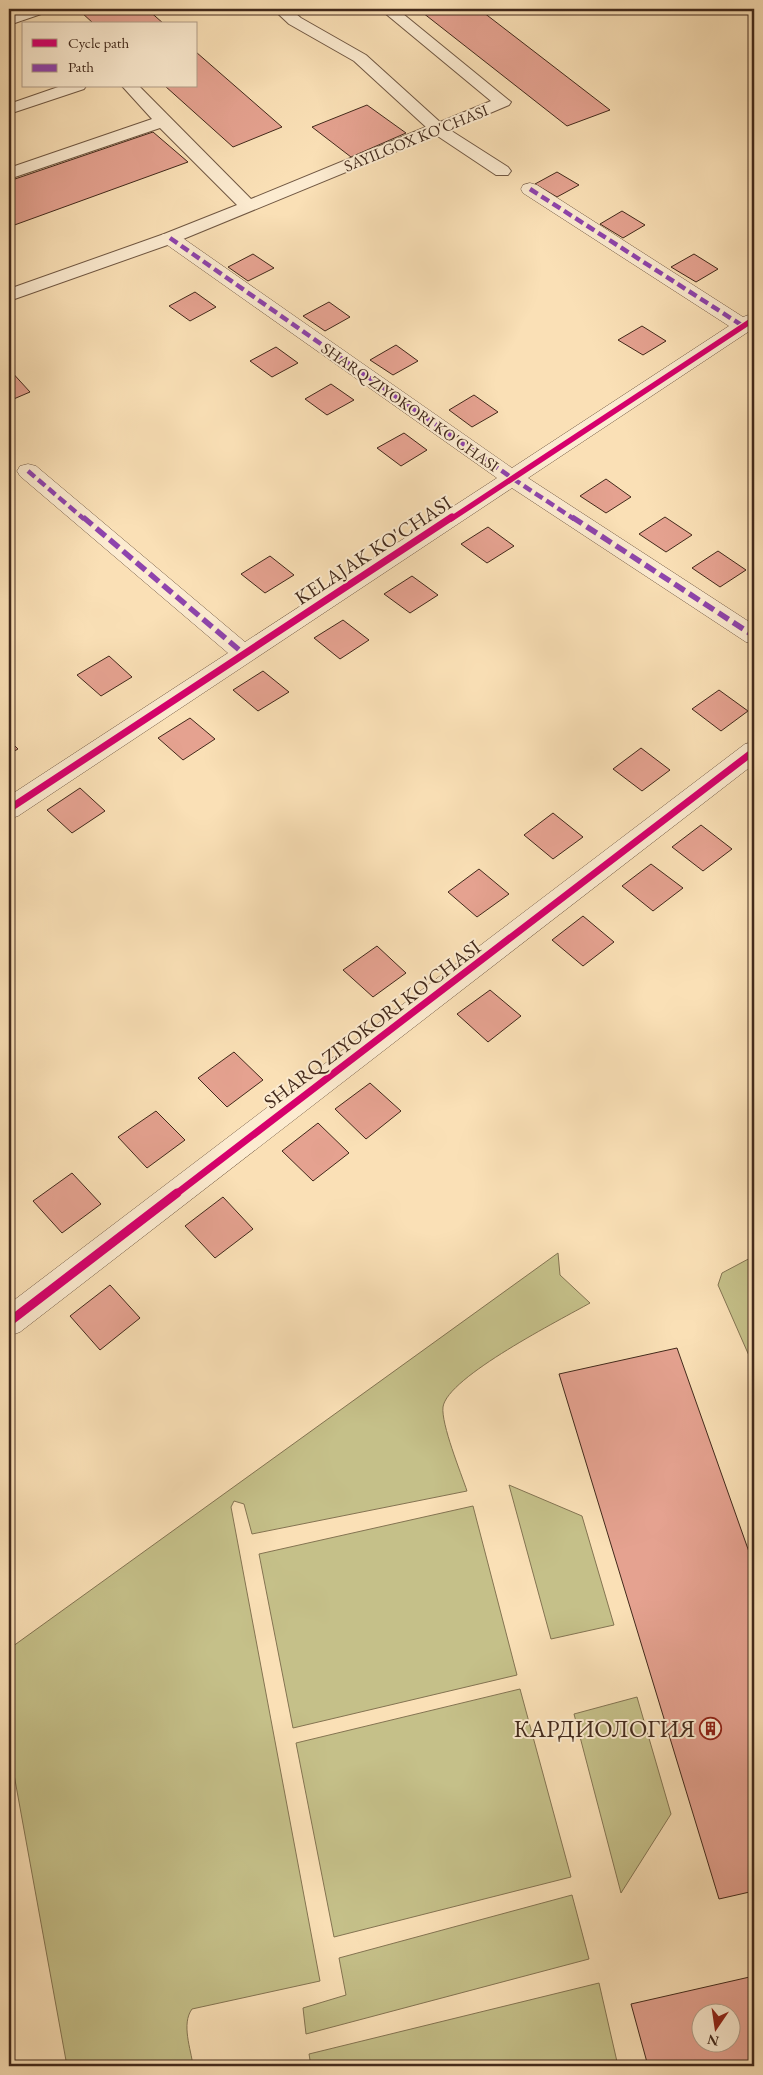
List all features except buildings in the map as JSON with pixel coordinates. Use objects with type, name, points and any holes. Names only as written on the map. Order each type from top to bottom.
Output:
[{"type":"street","points":[[530,189],[748,323]]},
{"type":"street","name":"SHARQ ZIYOKORI KO'CHASI","points":[[170,238],[512,478],[754,636]]},
{"type":"street","name":"KELAJAK KO'CHASI","points":[[9,809],[748,323]]},
{"type":"street","points":[[28,471],[244,654]]},
{"type":"street","name":"SHARQ ZIYOKORI KO'CHASI","points":[[9,1322],[754,751]]},
{"type":"lane","points":[[9,20],[40,9]]},
{"type":"lane","points":[[281,9],[295,21],[360,58],[439,130],[502,171]]},
{"type":"lane","name":"SAYILGOX KO'CHASI","points":[[9,295],[170,238],[439,130],[503,102],[388,9]]},
{"type":"lane","points":[[9,109],[72,88]]},
{"type":"lane","points":[[132,88],[248,206]]},
{"type":"lane","points":[[9,174],[163,121]]},
{"type":"shaded area","points":[[558,1253],[560,1275],[590,1303],[532,1335],[484,1365],[464,1380],[449,1395],[443,1407],[448,1436],[467,1491],[252,1534],[244,1504],[234,1501],[231,1507],[320,1981],[192,2009],[187,2022],[187,2029],[193,2066],[67,2066],[9,1747],[9,1649]]},
{"type":"shaded area","points":[[754,1256],[754,1367],[718,1285],[722,1273]]},
{"type":"shaded area","points":[[509,1485],[582,1516],[614,1625],[551,1639]]},
{"type":"shaded area","points":[[473,1506],[517,1675],[293,1728],[259,1554]]},
{"type":"shaded area","points":[[520,1689],[571,1877],[334,1937],[296,1743]]},
{"type":"shaded area","points":[[637,1697],[671,1814],[621,1893],[574,1714]]},
{"type":"shaded area","points":[[572,1895],[589,1959],[306,2034],[303,2008],[346,1995],[339,1958]]},
{"type":"shaded area","points":[[599,1983],[618,2066],[311,2066],[309,2054]]},
{"type":"marked path","points":[[530,189],[743,326]]},
{"type":"marked path","points":[[170,238],[512,478],[754,636]]},
{"type":"marked path","points":[[28,471],[244,654]]},
{"type":"cycle path","points":[[9,809],[754,319]]},
{"type":"cycle path","points":[[9,1322],[754,751]]},
{"type":"place","name":"КАРДИОЛОГИЯ","points":[[711,1728]]}]
